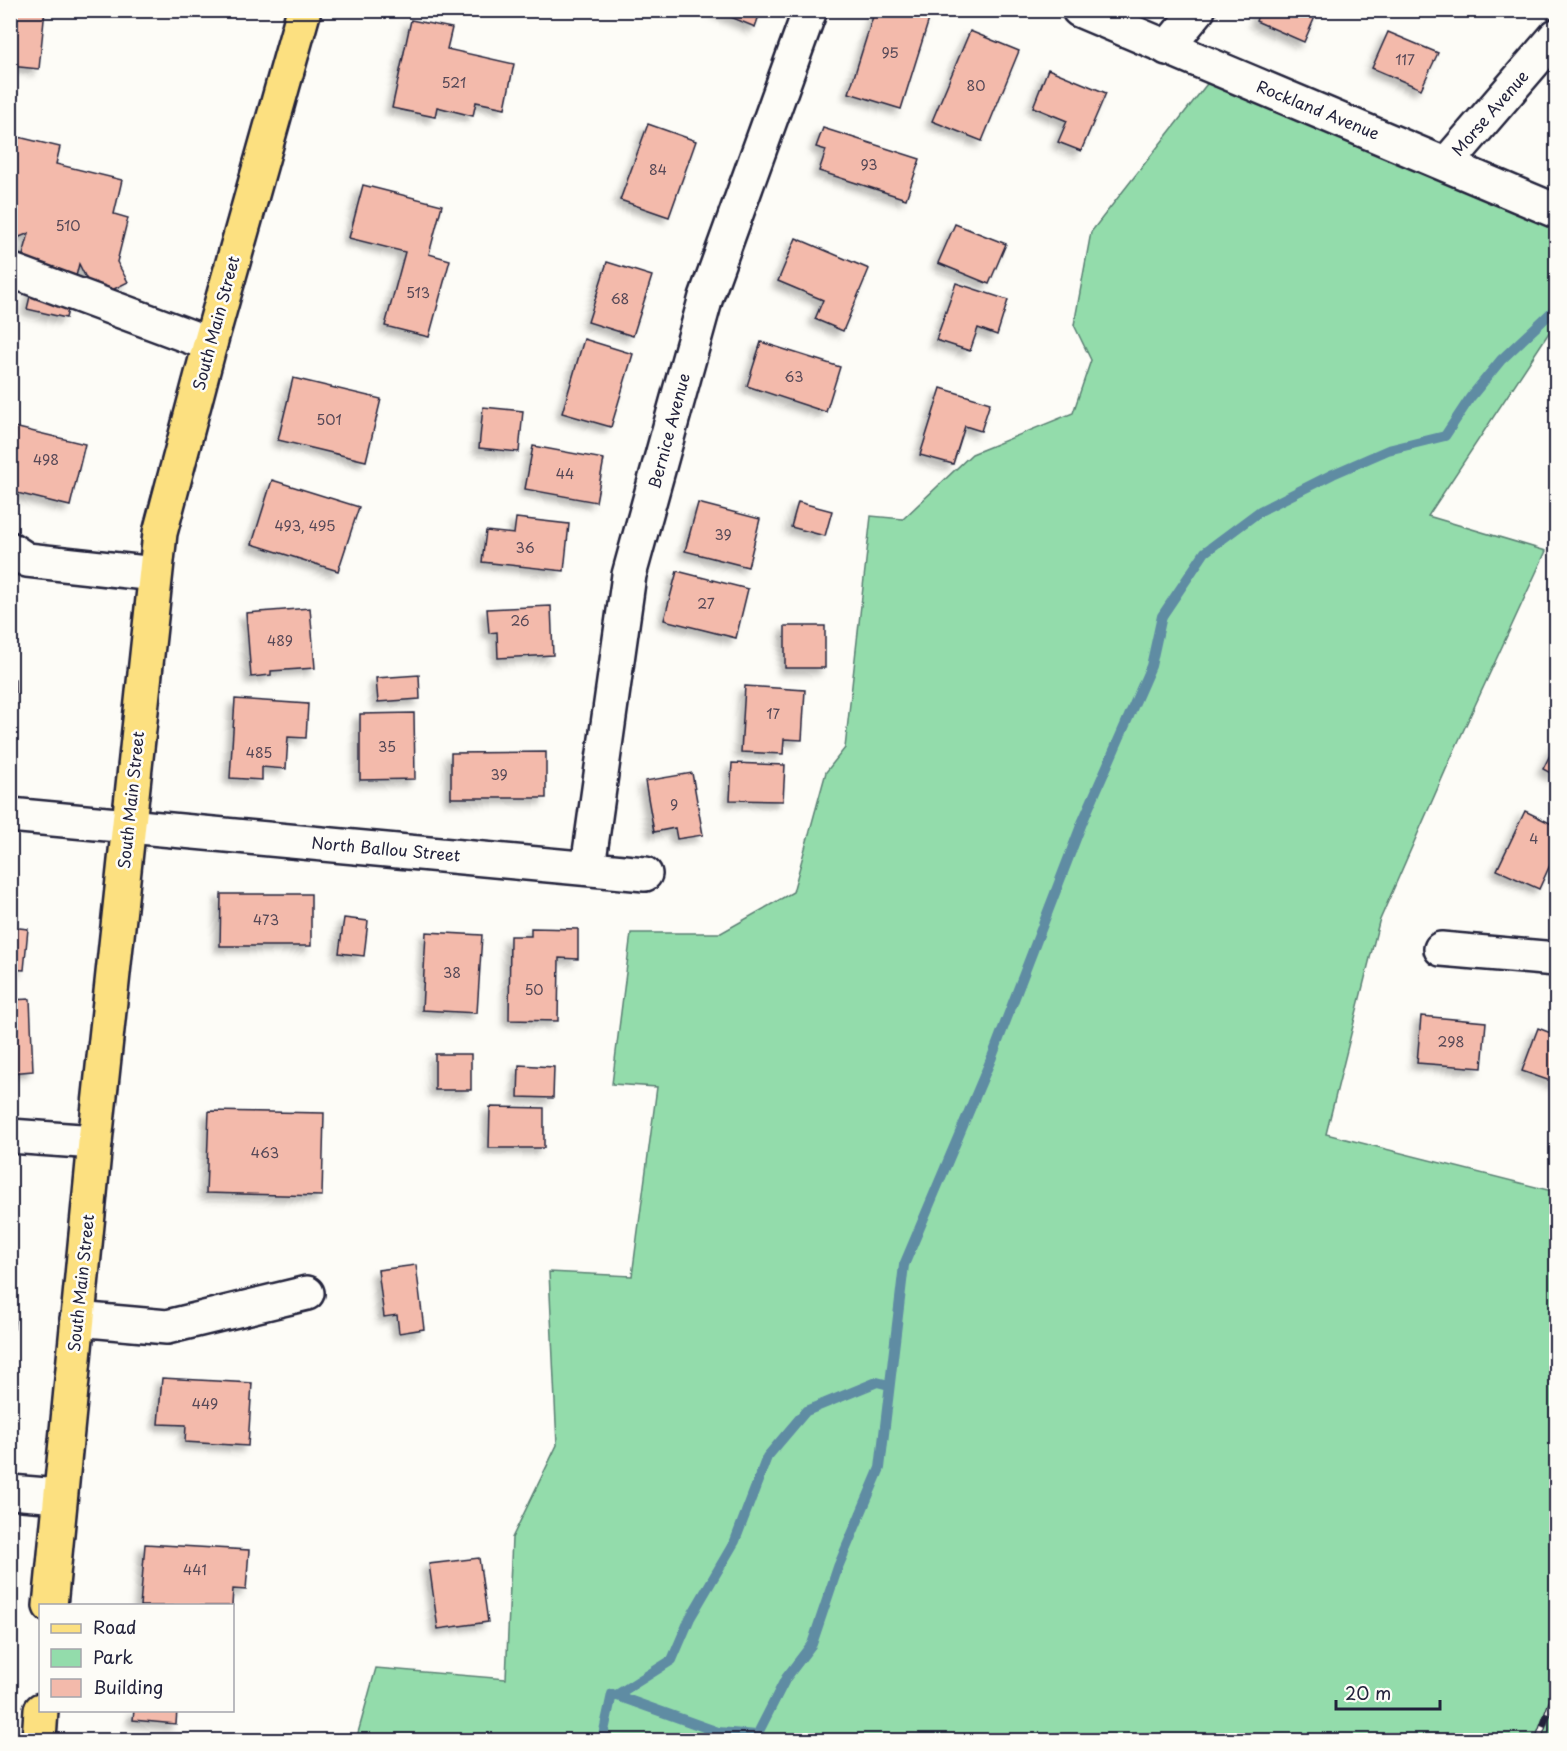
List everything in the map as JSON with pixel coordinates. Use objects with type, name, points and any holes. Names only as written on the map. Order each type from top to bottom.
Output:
[{"type":"main road","name":"South Main Street","points":[[50,1604],[94,1142],[160,533],[210,344],[304,10]]},
{"type":"main road","points":[[39,1740],[41,1712]]},
{"type":"street","name":"Bernice Avenue","points":[[588,867],[629,575],[706,297],[810,10]]},
{"type":"street","name":"Rockland Avenue","points":[[1079,10],[1557,211]]},
{"type":"street","points":[[1167,48],[1198,10]]},
{"type":"street","name":"Morse Avenue","points":[[1447,163],[1557,36]]},
{"type":"street","points":[[10,270],[210,344]]},
{"type":"street","points":[[10,549],[27,560],[155,574]]},
{"type":"street","name":"North Ballou Street","points":[[10,815],[645,873]]},
{"type":"street","points":[[1441,950],[1557,959]]},
{"type":"street","points":[[10,1136],[94,1142]]},
{"type":"street","points":[[77,1319],[166,1327],[307,1293]]},
{"type":"street","points":[[10,1492],[59,1496]]},
{"type":"green space","points":[[1214,75],[1556,220],[1556,322],[1428,516],[1546,551],[1379,922],[1326,1134],[1556,1192],[1556,1740],[356,1740],[376,1668],[506,1679],[512,1538],[557,1445],[549,1272],[632,1276],[657,1087],[612,1084],[631,933],[721,933],[793,892],[826,772],[845,748],[871,516],[903,519],[972,454],[1073,413],[1091,360],[1074,325],[1091,232]]},
{"type":"building","points":[[10,10],[45,10],[39,69],[10,66]]},
{"type":"building","points":[[714,10],[761,10],[755,27]]},
{"type":"building","points":[[875,10],[924,10],[931,13],[901,109],[849,93]]},
{"type":"building","points":[[1260,10],[1318,10],[1304,42],[1256,21]]},
{"type":"building","points":[[411,20],[452,28],[447,49],[514,64],[505,108],[476,102],[473,116],[437,107],[435,117],[392,108]]},
{"type":"building","points":[[970,31],[1019,51],[982,141],[932,121]]},
{"type":"building","points":[[1388,32],[1438,53],[1421,89],[1372,68]]},
{"type":"building","points":[[1048,69],[1106,93],[1081,151],[1058,142],[1067,121],[1033,107]]},
{"type":"building","points":[[648,124],[696,141],[669,217],[620,200]]},
{"type":"building","points":[[823,128],[920,159],[906,199],[819,171],[826,150],[816,147]]},
{"type":"building","points":[[10,135],[60,147],[56,164],[122,180],[114,214],[128,218],[117,262],[128,282],[96,298],[79,264],[66,318],[27,309],[38,263],[22,259],[29,233],[10,241],[10,193],[15,191],[10,182]]},
{"type":"building","points":[[363,185],[442,205],[429,254],[450,260],[429,337],[385,326],[405,252],[349,238]]},
{"type":"building","points":[[955,224],[1006,244],[989,284],[938,263]]},
{"type":"building","points":[[796,238],[869,269],[843,331],[815,319],[823,300],[778,281]]},
{"type":"building","points":[[607,262],[652,276],[633,336],[588,322]]},
{"type":"building","points":[[956,283],[1008,300],[997,335],[978,328],[970,351],[936,340]]},
{"type":"building","points":[[584,339],[633,354],[611,427],[562,413]]},
{"type":"building","points":[[761,342],[840,367],[826,412],[747,386]]},
{"type":"building","points":[[293,378],[381,399],[366,461],[278,440]]},
{"type":"building","points":[[941,388],[990,403],[981,431],[965,426],[953,464],[920,455]]},
{"type":"building","points":[[483,407],[523,411],[519,452],[479,448]]},
{"type":"building","points":[[10,426],[85,444],[70,506],[13,492],[16,478],[10,476]]},
{"type":"building","points":[[533,446],[604,459],[596,502],[525,489]]},
{"type":"building","points":[[272,480],[359,507],[338,571],[252,544]]},
{"type":"building","points":[[798,502],[832,511],[825,536],[791,527]]},
{"type":"building","points":[[698,503],[760,519],[748,567],[685,551]]},
{"type":"building","points":[[516,518],[569,524],[564,571],[482,562],[486,531],[514,534]]},
{"type":"building","points":[[677,571],[748,589],[736,638],[664,620]]},
{"type":"building","points":[[551,606],[553,655],[498,658],[497,632],[489,633],[487,609]]},
{"type":"building","points":[[310,608],[315,668],[271,671],[271,675],[251,677],[246,613]]},
{"type":"building","points":[[785,626],[825,626],[825,668],[785,668]]},
{"type":"building","points":[[419,675],[420,699],[378,702],[376,678]]},
{"type":"building","points":[[10,679],[15,679],[16,759],[10,759]]},
{"type":"building","points":[[745,686],[805,690],[802,740],[784,739],[783,754],[741,752]]},
{"type":"building","points":[[235,699],[308,704],[306,738],[288,737],[286,769],[262,767],[262,780],[230,778]]},
{"type":"building","points":[[414,713],[415,779],[360,780],[360,714]]},
{"type":"building","points":[[1556,743],[1556,776],[1543,769]]},
{"type":"building","points":[[546,752],[546,798],[451,798],[451,753]]},
{"type":"building","points":[[732,763],[785,765],[783,801],[730,800]]},
{"type":"building","points":[[692,773],[703,835],[677,839],[675,828],[654,832],[645,781]]},
{"type":"building","points":[[1525,811],[1556,826],[1556,852],[1539,889],[1497,870]]},
{"type":"building","points":[[221,894],[311,894],[311,946],[220,946]]},
{"type":"building","points":[[344,918],[368,921],[364,956],[339,953]]},
{"type":"building","points":[[10,927],[28,929],[24,970],[10,969]]},
{"type":"building","points":[[531,928],[578,929],[578,959],[559,958],[558,1021],[509,1020],[510,936],[531,936]]},
{"type":"building","points":[[426,932],[482,935],[477,1013],[422,1010]]},
{"type":"building","points":[[30,999],[33,1071],[10,1073],[10,1000]]},
{"type":"building","points":[[1421,1016],[1486,1022],[1482,1068],[1417,1063]]},
{"type":"building","points":[[1538,1028],[1556,1035],[1556,1083],[1522,1071]]},
{"type":"building","points":[[435,1054],[471,1054],[471,1090],[435,1090]]},
{"type":"building","points":[[519,1065],[554,1067],[553,1098],[518,1097]]},
{"type":"building","points":[[490,1107],[544,1108],[544,1148],[489,1148]]},
{"type":"building","points":[[209,1111],[324,1113],[322,1196],[206,1193]]},
{"type":"building","points":[[416,1265],[424,1329],[399,1333],[397,1315],[384,1317],[378,1270]]},
{"type":"building","points":[[10,1283],[17,1283],[14,1329],[10,1329]]},
{"type":"building","points":[[162,1378],[252,1383],[248,1446],[185,1442],[186,1425],[158,1424]]},
{"type":"building","points":[[145,1544],[249,1550],[246,1590],[233,1589],[232,1604],[140,1604]]},
{"type":"building","points":[[479,1558],[488,1622],[438,1629],[429,1564]]},
{"type":"building","points":[[134,1712],[177,1712],[176,1724],[133,1720]]},
{"type":"waterway","points":[[606,1740],[604,1731],[612,1694],[718,1732],[757,1735],[786,1678],[812,1644],[838,1567],[880,1468],[904,1265],[992,1057],[1082,823],[1151,666],[1162,616],[1205,552],[1260,511],[1333,474],[1388,450],[1445,436],[1470,398],[1501,360],[1556,308]]},
{"type":"waterway","points":[[615,1696],[672,1660],[690,1618],[735,1541],[767,1457],[806,1411],[877,1382],[889,1385]]},
{"type":"railway","points":[[1538,1740],[1556,1691]]}]
